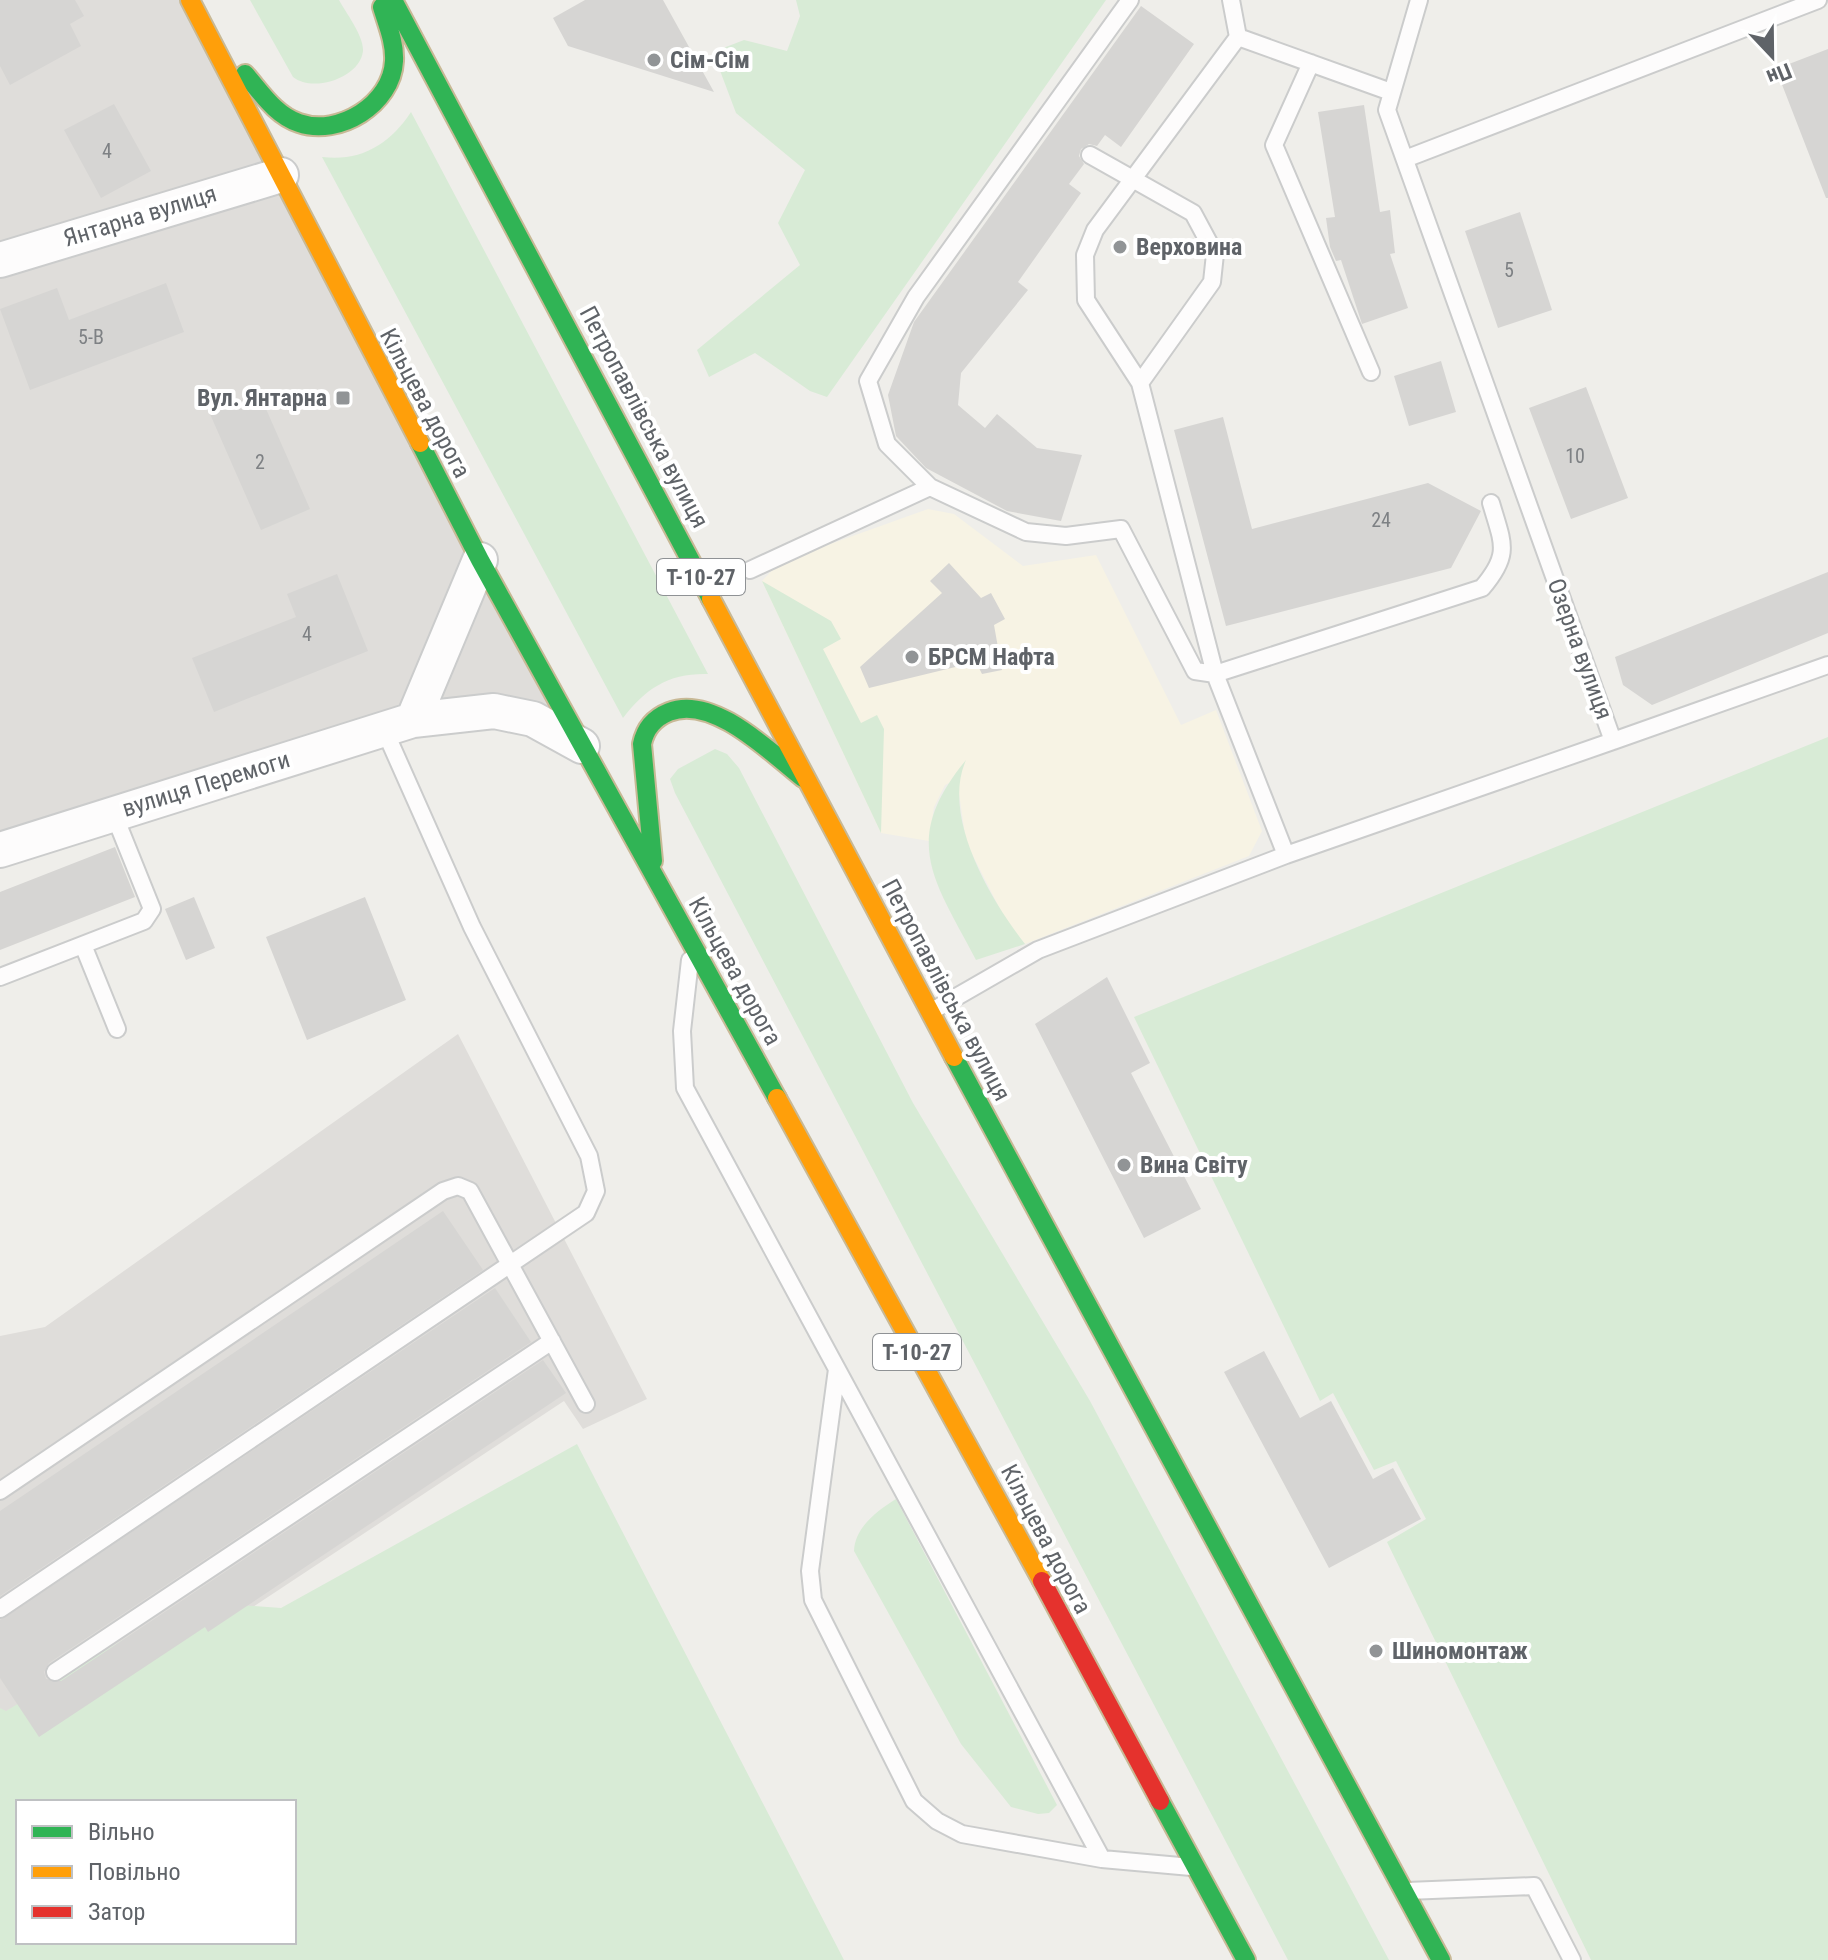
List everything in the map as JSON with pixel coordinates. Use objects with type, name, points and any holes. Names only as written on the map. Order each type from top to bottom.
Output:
[{"type":"highway","name":"Кільцева дорога","points":[[190,0],[480,560],[1246,1960]]},
{"type":"highway","points":[[208,34],[283,116],[313,128],[344,122],[370,109],[390,78],[394,49],[380,0]]},
{"type":"highway","name":"Петропавлівська вулиця","points":[[393,0],[892,942],[932,1011],[1006,1155],[1404,1891]]},
{"type":"highway","points":[[654,875],[642,743],[650,723],[670,709],[692,706],[712,712],[811,784]]},
{"type":"highway","name":"Т-10-27","points":[[1404,1891],[1441,1960]]},
{"type":"street","name":"Янтарна вулиця","points":[[0,260],[281,175]]},
{"type":"street","points":[[398,724],[480,560]]},
{"type":"street","name":"вулиця Перемоги","points":[[0,850],[398,724],[494,711],[533,719],[582,746]]},
{"type":"lane","points":[[1130,0],[1045,128],[916,297],[868,381],[887,444],[930,487],[1026,532],[1066,536],[1121,529],[1195,671],[1215,674],[1482,588],[1498,569],[1505,550],[1491,503]]},
{"type":"lane","points":[[1231,0],[1238,37],[1095,230],[1085,255],[1086,300],[1140,383],[1215,674],[1286,855]]},
{"type":"lane","name":"Озерна вулиця","points":[[932,1011],[1038,950],[1286,855],[1613,741],[1387,110],[1419,0]]},
{"type":"lane","points":[[1405,159],[1818,0]]},
{"type":"lane","points":[[1238,37],[1391,92]]},
{"type":"lane","points":[[1311,63],[1274,145],[1371,372]]},
{"type":"lane","points":[[1090,155],[1193,213],[1215,254],[1212,282],[1140,383]]},
{"type":"lane","points":[[750,570],[930,487]]},
{"type":"lane","points":[[1613,741],[1828,665]]},
{"type":"lane","points":[[0,1609],[586,1213],[596,1191],[589,1156],[472,927],[398,724]]},
{"type":"lane","points":[[0,977],[144,921],[152,909],[113,812]]},
{"type":"lane","points":[[692,943],[682,1031],[685,1088],[1102,1859]]},
{"type":"lane","points":[[83,945],[117,1029]]},
{"type":"lane","points":[[0,1491],[443,1191],[458,1186],[470,1191],[586,1404]]},
{"type":"lane","points":[[55,1672],[552,1341]]},
{"type":"lane","points":[[837,1369],[810,1571],[813,1600],[914,1801],[937,1821],[962,1834],[1102,1859],[1197,1867]]},
{"type":"lane","points":[[1404,1891],[1534,1886],[1572,1960]]},
{"type":"shaded area","points":[[0,0],[190,0],[582,746],[494,711],[0,850]]},
{"type":"shaded area","points":[[928,509],[954,514],[1023,566],[1096,555],[1181,725],[1216,710],[1262,831],[1249,856],[1025,944],[1005,919],[966,842],[957,779],[945,785],[934,807],[929,841],[881,833],[762,581],[780,562]]},
{"type":"shaded area","points":[[458,1034],[647,1399],[583,1429],[564,1401],[46,1744],[0,1741],[0,1336],[45,1327]]},
{"type":"green space","points":[[250,0],[339,0],[361,39],[363,51],[360,61],[354,69],[334,80],[302,82],[293,77]]},
{"type":"green space","points":[[796,0],[1106,0],[827,397],[810,391],[755,353],[709,377],[697,350],[800,265],[778,223],[805,170],[736,113],[713,52],[744,40],[787,51],[800,16]]},
{"type":"green space","points":[[411,112],[708,674],[682,676],[660,684],[640,698],[623,718],[322,157],[349,157],[373,148],[394,133]]},
{"type":"green space","points":[[762,581],[831,621],[841,639],[823,649],[861,723],[877,715],[884,729],[881,833]]},
{"type":"green space","points":[[1828,737],[1828,1960],[1591,1960],[1387,1542],[1426,1519],[1396,1461],[1374,1470],[1333,1393],[1320,1401],[1134,1017]]},
{"type":"green space","points":[[715,749],[727,754],[739,768],[913,1103],[1090,1401],[1389,1960],[1288,1960],[675,793],[670,779],[678,769]]},
{"type":"green space","points":[[966,760],[960,782],[964,831],[984,881],[1025,944],[976,960],[948,907],[930,861],[929,838],[934,814],[946,789]]},
{"type":"green space","points":[[577,1444],[844,1960],[0,1960],[0,1708],[6,1711],[187,1601],[281,1608]]},
{"type":"green space","points":[[896,1499],[1057,1805],[1049,1813],[1038,1814],[1011,1807],[961,1744],[854,1551],[863,1527]]},
{"type":"building","points":[[0,0],[75,0],[84,16],[70,24],[81,46],[10,85],[0,66]]},
{"type":"building","name":"Сім-Сім","points":[[585,0],[663,0],[714,92],[568,46],[553,18]]},
{"type":"building","points":[[1141,6],[1194,44],[1121,147],[1105,135],[1097,146],[1089,144],[1081,149],[1079,156],[1084,164],[1069,184],[1081,193],[1018,282],[1028,290],[961,373],[958,405],[985,428],[997,414],[1037,448],[1082,455],[1061,521],[1007,511],[926,468],[896,436],[888,395],[914,322]]},
{"type":"building","points":[[1828,49],[1828,198],[1826,198],[1776,69]]},
{"type":"building","points":[[114,104],[151,171],[101,198],[64,130]]},
{"type":"building","points":[[1364,105],[1380,212],[1390,210],[1395,253],[1390,254],[1408,308],[1362,324],[1341,260],[1336,261],[1330,247],[1326,218],[1335,217],[1318,112]]},
{"type":"building","points":[[1520,212],[1552,310],[1498,328],[1465,231]]},
{"type":"building","points":[[166,283],[184,332],[30,390],[0,309],[57,288],[69,320]]},
{"type":"building","points":[[1441,361],[1456,412],[1409,426],[1394,376]]},
{"type":"building","points":[[1586,387],[1628,498],[1571,519],[1529,408]]},
{"type":"building","points":[[259,393],[310,509],[261,530],[210,414]]},
{"type":"building","points":[[1223,417],[1252,529],[1428,483],[1481,511],[1451,568],[1226,626],[1174,430]]},
{"type":"building","points":[[949,563],[981,598],[991,593],[1005,619],[994,625],[1002,670],[982,674],[976,662],[869,688],[860,667],[942,593],[930,581]]},
{"type":"building","points":[[1828,572],[1828,633],[1652,705],[1623,685],[1615,657]]},
{"type":"building","points":[[337,574],[368,651],[214,712],[192,658],[296,617],[287,594]]},
{"type":"building","points":[[115,847],[135,897],[0,950],[0,892]]},
{"type":"building","points":[[194,897],[215,948],[186,960],[165,909]]},
{"type":"building","points":[[365,897],[406,1000],[307,1040],[266,937]]},
{"type":"building","points":[[1107,977],[1150,1063],[1131,1073],[1201,1209],[1144,1238],[1035,1024]]},
{"type":"building","points":[[443,1211],[483,1270],[0,1596],[0,1511]]},
{"type":"building","points":[[495,1288],[531,1342],[49,1663],[44,1672],[46,1679],[61,1681],[543,1360],[566,1393],[208,1632],[205,1627],[39,1737],[0,1678],[0,1620]]},
{"type":"building","points":[[1264,1351],[1300,1418],[1331,1401],[1373,1479],[1393,1468],[1421,1519],[1329,1568],[1224,1372]]},
{"type":"traffic: fast","points":[[393,0],[711,599]]},
{"type":"traffic: fast","points":[[245,74],[269,102],[290,119],[314,126],[346,121],[374,103],[391,77],[393,47],[382,7]]},
{"type":"traffic: fast","points":[[420,443],[480,560],[777,1098]]},
{"type":"traffic: fast","points":[[653,861],[642,744],[651,725],[664,714],[686,709],[704,711],[722,718],[758,741],[803,778]]},
{"type":"traffic: fast","points":[[954,1057],[1441,1960]]},
{"type":"traffic: fast","points":[[1160,1801],[1246,1960]]},
{"type":"traffic: slow","points":[[190,0],[420,443]]},
{"type":"traffic: slow","points":[[711,599],[954,1057]]},
{"type":"traffic: slow","points":[[777,1098],[1042,1581]]},
{"type":"traffic: jam","points":[[1042,1581],[1160,1801]]},
{"type":"place","name":"Сім-Сім","points":[[654,60]]},
{"type":"place","name":"Верховина","points":[[1120,247]]},
{"type":"place","name":"Вул. Янтарна","points":[[343,398]]},
{"type":"place","name":"БРСМ Нафта","points":[[912,657]]},
{"type":"place","name":"Вина Світу","points":[[1124,1165]]},
{"type":"place","name":"Шиномонтаж","points":[[1376,1651]]}]
